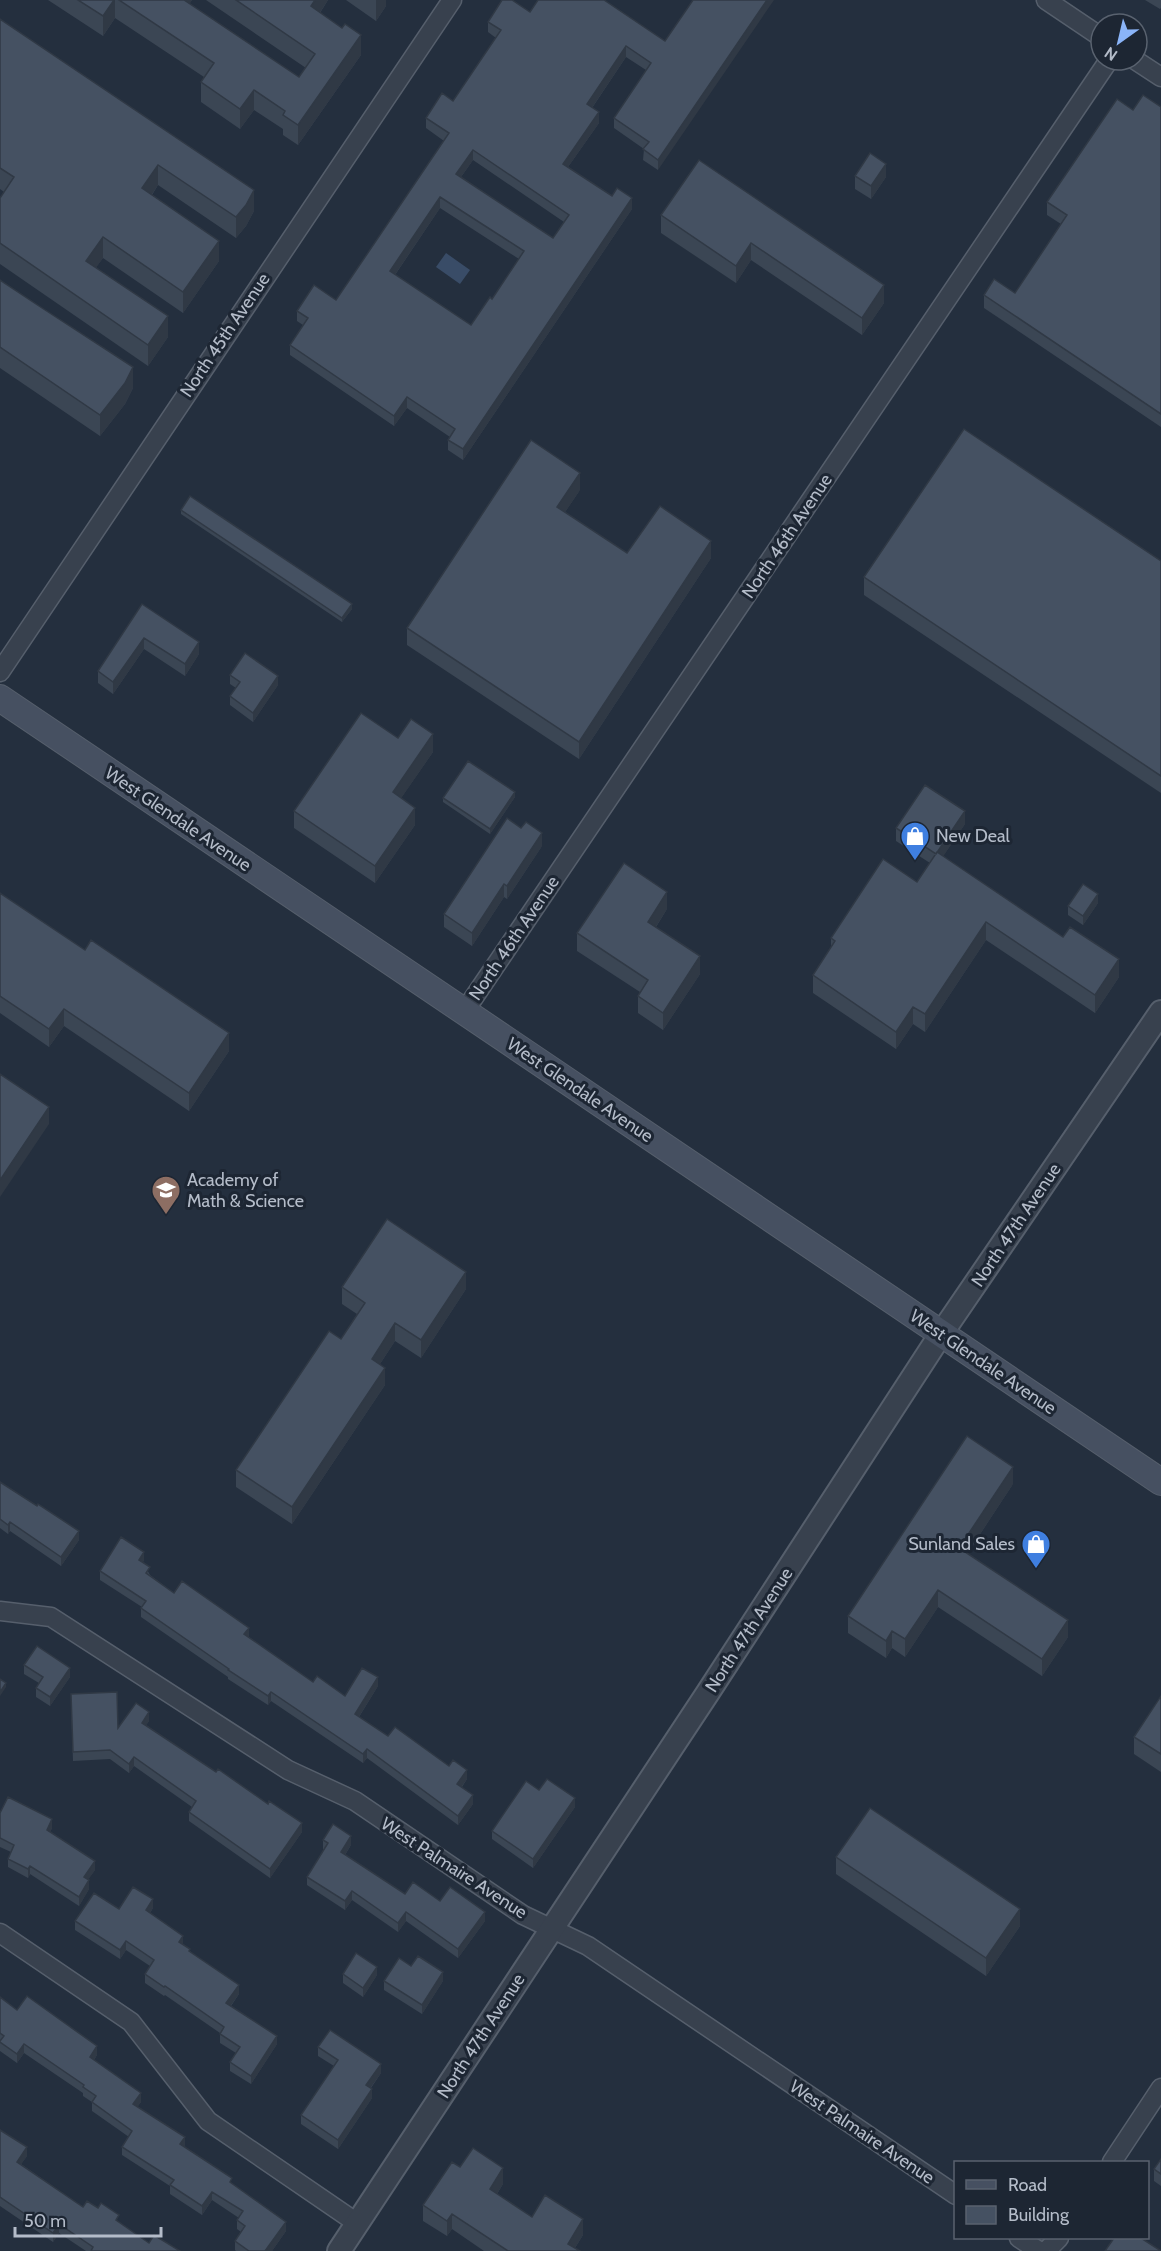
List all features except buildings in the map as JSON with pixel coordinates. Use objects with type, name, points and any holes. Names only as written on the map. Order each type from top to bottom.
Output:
[{"type":"main road","name":"West Glendale Avenue","points":[[0,698],[1161,1482]]},
{"type":"street","name":"North 45th Avenue","points":[[0,672],[307,212],[452,0]]},
{"type":"street","points":[[1046,0],[1089,29]]},
{"type":"street","name":"North 46th Avenue","points":[[464,1012],[1101,72]]},
{"type":"street","name":"North 47th Avenue","points":[[339,2251],[714,1684],[941,1334],[1161,1012]]},
{"type":"street","name":"West Palmaire Avenue","points":[[0,1611],[51,1617],[288,1770],[355,1801],[513,1909],[588,1946],[954,2194]]},
{"type":"street","points":[[0,1933],[130,2022],[208,2121],[357,2223]]},
{"type":"street","points":[[1113,2161],[1161,2088]]},
{"type":"street","points":[[1021,2239],[1039,2251]]},
{"type":"street","points":[[1046,2251],[1058,2239]]},
{"type":"water","points":[[446,253],[470,270],[460,284],[436,267]]},
{"type":"place","name":"New Deal","points":[[915,862]]},
{"type":"place","name":"Academy of Math & Science","points":[[166,1216]]},
{"type":"place","name":"Sunland Sales","points":[[1036,1570]]}]
